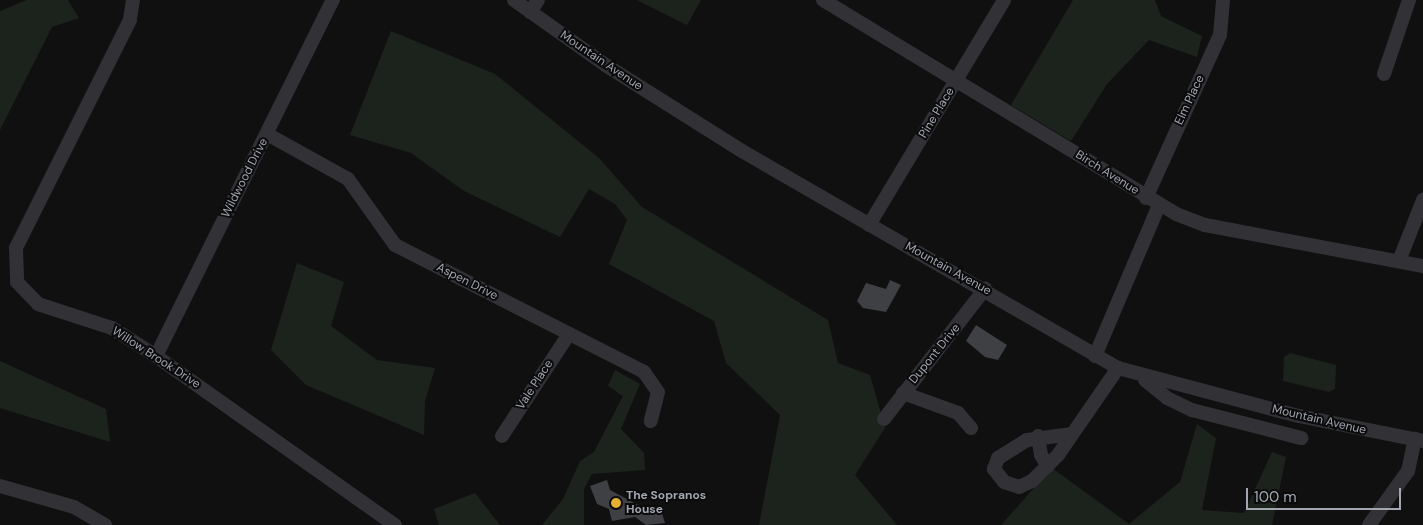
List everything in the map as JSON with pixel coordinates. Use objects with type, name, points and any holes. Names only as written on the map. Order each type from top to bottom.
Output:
[{"type":"street","name":"Willow Brook Drive","points":[[133,0],[130,20],[16,248],[13,267],[19,286],[32,300],[112,328],[156,356],[395,525]]},
{"type":"street","name":"Wildwood Drive","points":[[156,356],[333,0]]},
{"type":"street","name":"Mountain Avenue","points":[[514,0],[681,113],[869,225],[985,289],[1118,368],[1143,377],[1419,440]]},
{"type":"street","points":[[530,12],[538,0]]},
{"type":"street","name":"Birch Avenue","points":[[823,0],[958,78],[1159,205],[1205,225],[1423,266]]},
{"type":"street","name":"Pine Place","points":[[869,225],[1004,0]]},
{"type":"street","name":"Elm Place","points":[[1146,198],[1220,35],[1223,0]]},
{"type":"street","points":[[1384,74],[1409,0]]},
{"type":"street","name":"Aspen Drive","points":[[267,134],[348,179],[395,244],[649,376],[659,398],[651,421]]},
{"type":"street","points":[[1399,261],[1423,200]]},
{"type":"street","points":[[1095,356],[1159,205]]},
{"type":"street","name":"Dupont Drive","points":[[884,419],[985,289]]},
{"type":"street","name":"Vale Place","points":[[502,436],[569,334]]},
{"type":"street","points":[[1072,434],[1038,436],[998,458],[994,469],[1004,482],[1019,487],[1048,466],[1072,434],[1118,368]]},
{"type":"street","points":[[1143,377],[1167,398],[1192,410],[1301,438]]},
{"type":"street","points":[[903,393],[958,413],[972,428]]},
{"type":"street","points":[[1038,436],[1041,455],[1048,466]]},
{"type":"street","points":[[1369,525],[1408,471],[1419,440]]},
{"type":"street","points":[[0,486],[74,507],[105,525]]},
{"type":"shaded area","points":[[27,0],[68,0],[79,18],[52,27],[0,130],[0,11]]},
{"type":"shaded area","points":[[637,0],[701,0],[687,25]]},
{"type":"shaded area","points":[[1073,0],[1155,0],[1161,16],[1202,36],[1197,57],[1149,40],[1107,84],[1071,141],[1011,105]]},
{"type":"shaded area","points":[[391,31],[495,74],[599,158],[642,207],[828,320],[838,363],[870,375],[885,428],[855,475],[897,525],[759,525],[780,415],[726,363],[714,321],[609,264],[627,220],[615,204],[589,189],[560,237],[464,191],[411,153],[350,135]]},
{"type":"shaded area","points":[[297,263],[344,282],[331,326],[377,360],[435,368],[425,401],[424,435],[306,385],[271,350]]},
{"type":"shaded area","points":[[1290,353],[1336,365],[1335,389],[1329,392],[1283,381],[1284,357]]},
{"type":"shaded area","points":[[0,361],[106,409],[110,442],[0,408]]},
{"type":"shaded area","points":[[615,370],[640,384],[621,429],[644,453],[645,470],[592,474],[584,489],[584,525],[542,525],[563,499],[580,461],[594,452],[623,396],[608,386]]},
{"type":"shaded area","points":[[1197,424],[1216,438],[1202,510],[1244,513],[1272,452],[1286,457],[1272,525],[1001,525],[1052,468],[1129,524],[1180,482]]},
{"type":"shaded area","points":[[475,493],[500,525],[439,525],[434,509]]},
{"type":"building","points":[[890,280],[901,285],[886,312],[863,308],[857,301],[866,283],[886,289]]},
{"type":"building","points":[[976,325],[1007,345],[998,360],[985,357],[966,341]]},
{"type":"building","name":"The Sopranos House","points":[[607,480],[610,490],[638,505],[650,510],[660,507],[665,523],[646,525],[635,517],[612,521],[609,509],[597,504],[590,486]]},
{"type":"place","name":"The Sopranos House","points":[[616,503]]}]
